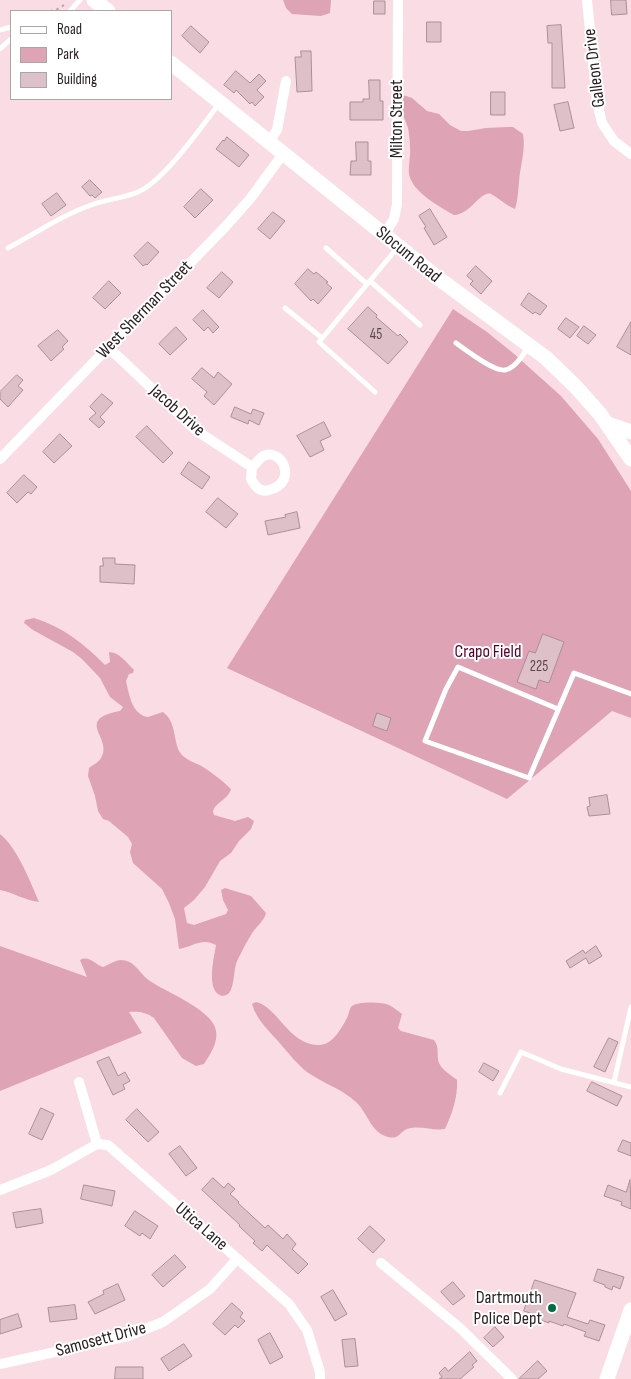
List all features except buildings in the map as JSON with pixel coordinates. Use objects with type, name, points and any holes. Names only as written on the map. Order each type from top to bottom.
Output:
[{"type":"main road","points":[[94,0],[107,10]]},
{"type":"main road","name":"Slocum Road","points":[[172,64],[398,247],[562,372],[608,424],[631,459]]},
{"type":"main road","points":[[608,424],[631,432]]},
{"type":"main road","points":[[607,1379],[631,1310]]},
{"type":"street","name":"Milton Street","points":[[384,235],[394,219],[397,204],[398,0]]},
{"type":"street","name":"Galleon Drive","points":[[587,0],[596,102],[602,123],[614,141],[631,154]]},
{"type":"street","points":[[269,142],[277,130],[286,80]]},
{"type":"street","name":"West Sherman Street","points":[[0,459],[238,213],[283,154]]},
{"type":"street","name":"Jacob Drive","points":[[109,348],[197,431],[252,467]]},
{"type":"street","points":[[0,1190],[51,1170],[97,1144],[79,1082]]},
{"type":"street","name":"Utica Lane","points":[[97,1144],[108,1145],[289,1304],[307,1330],[320,1372],[320,1379]]},
{"type":"street","name":"Samosett Drive","points":[[0,1364],[128,1336],[163,1322],[183,1310],[210,1289],[238,1259]]},
{"type":"street","points":[[381,1263],[460,1328],[512,1379]]},
{"type":"lane","points":[[71,10],[80,0]]},
{"type":"lane","points":[[0,49],[10,40]]},
{"type":"lane","points":[[8,248],[67,215],[95,203],[139,192],[155,180],[182,151],[220,102]]},
{"type":"lane","points":[[375,392],[319,342],[398,247]]},
{"type":"lane","points":[[326,248],[420,325]]},
{"type":"lane","points":[[285,308],[322,338]]},
{"type":"lane","points":[[456,343],[497,370],[506,370],[514,365],[530,346]]},
{"type":"lane","points":[[558,710],[458,667],[446,689],[425,741],[529,778],[574,673],[631,694]]},
{"type":"lane","points":[[614,1082],[631,1007]]},
{"type":"lane","points":[[500,1093],[521,1052],[561,1069],[631,1087]]},
{"type":"path","points":[[56,10],[68,0]]},
{"type":"green space","points":[[283,0],[331,0],[330,13],[321,16],[292,14],[286,8]]},
{"type":"green space","points":[[403,95],[412,98],[427,111],[439,114],[450,125],[461,131],[513,127],[523,134],[523,152],[515,209],[491,194],[487,194],[465,211],[454,215],[434,203],[415,187],[409,174],[410,142],[408,128],[400,103]]},
{"type":"green space","name":"Crapo Field","points":[[453,309],[487,332],[561,396],[598,439],[631,491],[631,718],[612,711],[507,799],[227,668]]},
{"type":"green space","points":[[34,618],[64,631],[105,665],[110,662],[109,652],[113,652],[123,658],[134,670],[133,673],[129,674],[126,681],[132,703],[138,712],[148,717],[163,712],[171,722],[177,745],[182,755],[206,769],[231,789],[214,809],[214,815],[235,821],[248,817],[254,821],[251,829],[239,841],[231,853],[220,861],[205,887],[184,908],[187,923],[194,925],[226,914],[228,910],[221,890],[225,888],[251,896],[266,913],[238,959],[231,990],[227,995],[222,996],[218,994],[213,985],[212,971],[216,945],[202,942],[179,949],[175,919],[162,889],[133,863],[130,852],[132,844],[128,837],[109,821],[103,819],[98,811],[88,776],[89,768],[100,759],[104,751],[97,725],[99,719],[120,711],[123,707],[110,697],[100,678],[82,659],[24,623],[25,620]]},
{"type":"green space","points":[[0,834],[18,856],[39,902],[0,890]]},
{"type":"green space","points":[[0,946],[87,977],[80,960],[89,959],[103,967],[119,960],[125,960],[135,966],[148,980],[189,1003],[210,1019],[216,1030],[216,1041],[212,1051],[204,1064],[196,1066],[182,1058],[154,1018],[142,1012],[129,1012],[142,1033],[0,1091]]},
{"type":"green space","points":[[256,1002],[270,1010],[299,1039],[318,1045],[328,1043],[336,1036],[347,1018],[351,1007],[354,1005],[375,1003],[386,1004],[394,1008],[402,1014],[398,1028],[401,1031],[434,1040],[437,1045],[440,1066],[457,1080],[457,1093],[445,1129],[411,1128],[394,1137],[385,1136],[380,1133],[356,1102],[313,1076],[297,1063],[261,1022],[252,1004]]},
{"type":"place","name":"Dartmouth Police Dept","points":[[552,1308]]}]
